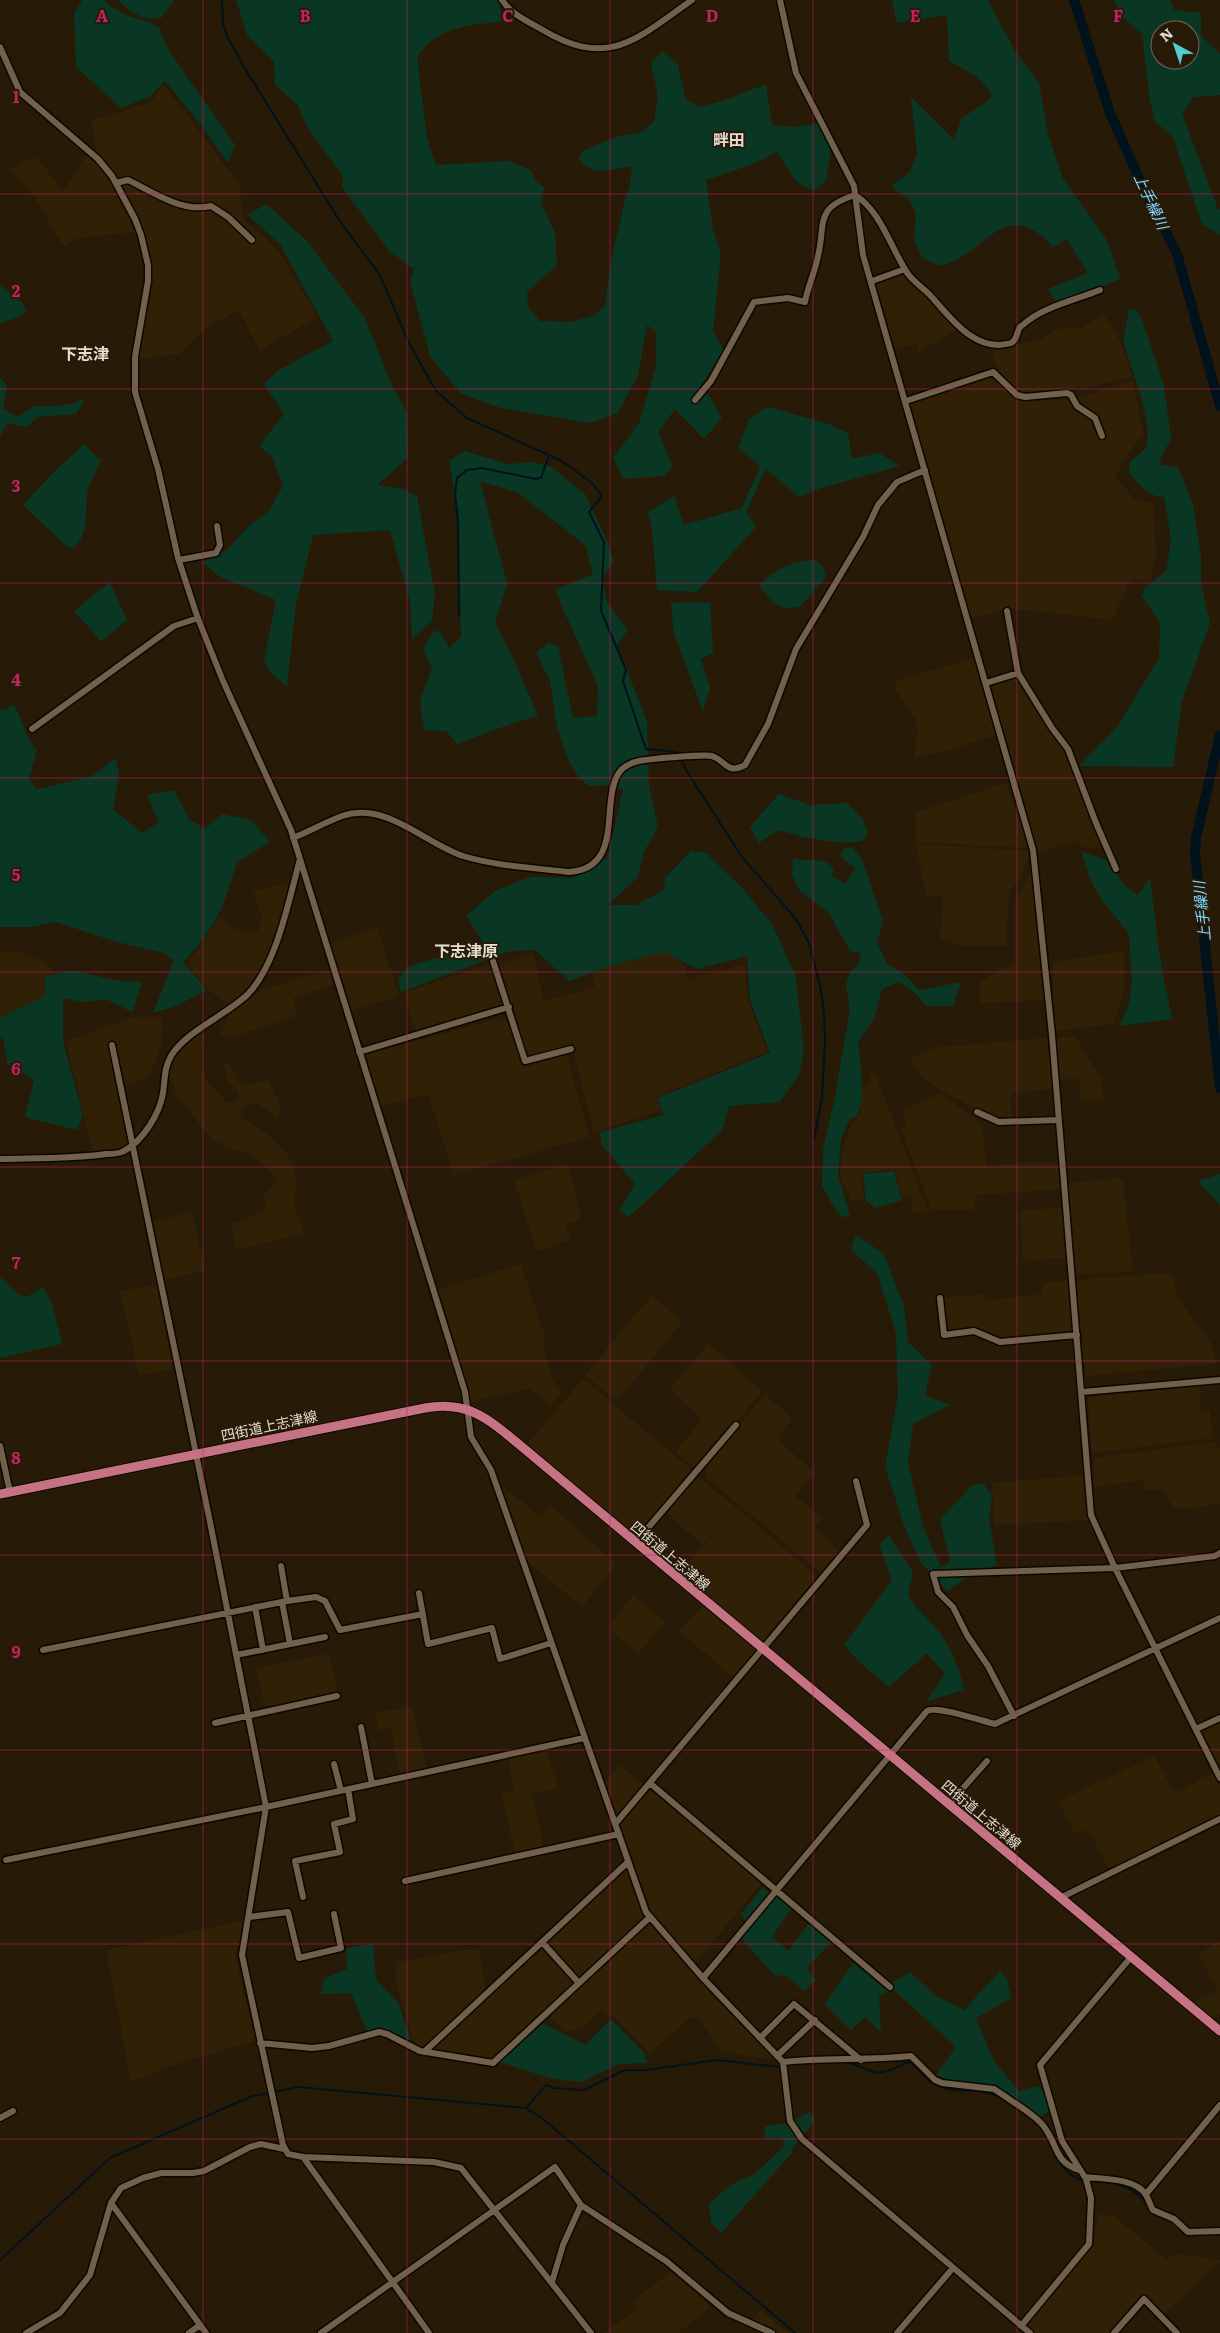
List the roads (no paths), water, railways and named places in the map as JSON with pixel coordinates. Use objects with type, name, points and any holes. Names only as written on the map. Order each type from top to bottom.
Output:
[{"type":"main road","name":"四街道上志津線","points":[[0,1494],[440,1405],[467,1408],[497,1427],[1220,2031]]},
{"type":"street","points":[[502,0],[513,12],[545,32],[579,47],[592,50],[603,50],[630,41],[692,0]]},
{"type":"street","points":[[780,0],[796,73],[850,177],[855,195],[860,244],[986,683],[999,738],[1033,850],[1052,1035],[1057,1120],[1082,1392],[1091,1515],[1115,1568],[1220,1778]]},
{"type":"street","points":[[0,47],[20,92],[98,159],[116,183],[135,219],[147,259],[148,281],[135,357],[134,392],[158,469],[179,560],[198,618],[231,702],[294,838],[465,1392],[471,1437],[490,1470],[649,1918],[784,2065],[790,2121],[802,2139],[1030,2333]]},
{"type":"street","points":[[116,183],[128,180],[166,201],[180,205],[205,208],[211,206],[228,217],[252,240]]},
{"type":"street","points":[[855,195],[864,201],[877,219],[905,269],[952,320],[971,336],[987,344],[1010,343],[1015,340],[1020,328],[1030,319],[1100,290]]},
{"type":"street","points":[[695,400],[711,381],[754,302],[788,298],[805,302],[818,257],[824,216],[834,204],[855,195]]},
{"type":"street","points":[[872,281],[905,269]]},
{"type":"street","points":[[906,401],[993,372],[1017,395],[1026,397],[1071,394],[1077,406],[1095,418],[1102,436]]},
{"type":"street","points":[[294,838],[343,816],[368,813],[391,820],[462,855],[481,860],[569,872],[577,872],[586,867],[602,853],[606,845],[615,782],[622,770],[628,765],[641,760],[711,756],[728,768],[739,768],[746,765],[768,724],[796,649],[863,537],[878,505],[897,482],[925,470]]},
{"type":"street","points":[[179,560],[216,553],[220,545],[216,526]]},
{"type":"street","points":[[1007,611],[1018,673],[1052,728],[1068,749],[1116,869]]},
{"type":"street","points":[[32,729],[174,626],[198,618]]},
{"type":"street","points":[[986,683],[1018,673]]},
{"type":"street","points":[[0,1159],[84,1157],[123,1152],[133,1145],[161,1106],[166,1066],[172,1054],[194,1033],[247,995],[262,977],[285,912],[300,859]]},
{"type":"street","points":[[493,961],[525,1061],[571,1049]]},
{"type":"street","points":[[359,1052],[509,1007]]},
{"type":"street","points":[[112,1046],[249,1715],[266,1807],[242,1955],[284,2149],[288,2154],[302,2157],[434,2162],[455,2166],[466,2172],[591,2333]]},
{"type":"street","points":[[977,1112],[998,1122],[1057,1120]]},
{"type":"street","points":[[940,1298],[944,1335],[974,1331],[1000,1342],[1077,1335]]},
{"type":"street","points":[[1082,1392],[1220,1380]]},
{"type":"street","points":[[635,1543],[736,1425]]},
{"type":"street","points":[[0,1446],[10,1492]]},
{"type":"street","points":[[615,1824],[651,1784],[867,1525],[856,1481]]},
{"type":"street","points":[[1014,1716],[988,1666],[967,1635],[953,1607],[938,1592],[934,1574],[1115,1568],[1215,1556],[1220,1553]]},
{"type":"street","points":[[281,1566],[290,1644]]},
{"type":"street","points":[[419,1593],[428,1644],[492,1628],[500,1659],[550,1643]]},
{"type":"street","points":[[43,1650],[228,1612],[316,1598],[325,1601],[340,1630],[423,1614]]},
{"type":"street","points":[[255,1607],[263,1650]]},
{"type":"street","points":[[703,1978],[889,1754],[931,1708],[995,1724],[1220,1618]]},
{"type":"street","points":[[236,1656],[325,1637]]},
{"type":"street","points":[[215,1723],[337,1696]]},
{"type":"street","points":[[1196,1729],[1220,1718]]},
{"type":"street","points":[[361,1727],[372,1784]]},
{"type":"street","points":[[6,1860],[266,1807],[584,1738]]},
{"type":"street","points":[[949,1804],[987,1761]]},
{"type":"street","points":[[303,1897],[295,1860],[340,1852],[334,1824],[353,1819],[334,1764]]},
{"type":"street","points":[[651,1784],[890,1987]]},
{"type":"street","points":[[1060,1898],[1220,1819]]},
{"type":"street","points":[[405,1881],[619,1834]]},
{"type":"street","points":[[424,2052],[628,1862]]},
{"type":"street","points":[[249,1917],[288,1912],[299,1958],[340,1948],[334,1914]]},
{"type":"street","points":[[260,2043],[312,2048],[329,2046],[379,2032],[424,2052],[493,2063],[649,1918]]},
{"type":"street","points":[[542,1942],[578,1982]]},
{"type":"street","points":[[1021,2326],[1089,2244],[1091,2198],[1086,2181],[1062,2141],[1040,2065],[1131,1956]]},
{"type":"street","points":[[760,2038],[794,2004],[861,2060]]},
{"type":"street","points":[[777,2056],[815,2020]]},
{"type":"street","points":[[784,2065],[808,2059],[861,2060],[911,2056],[935,2080],[942,2083],[994,2089],[1040,2123],[1054,2140],[1059,2158],[1066,2166],[1080,2170]]},
{"type":"street","points":[[1146,2194],[1220,2105]]},
{"type":"street","points":[[0,2118],[13,2111]]},
{"type":"street","points":[[26,2333],[60,2313],[90,2275],[111,2204],[121,2188],[143,2178],[161,2173],[193,2174],[204,2171],[250,2147],[262,2144],[284,2149]]},
{"type":"street","points":[[302,2157],[429,2333]]},
{"type":"street","points":[[321,2333],[555,2167],[581,2205],[666,2260],[728,2313],[772,2333]]},
{"type":"street","points":[[1086,2181],[1120,2180],[1146,2194],[1153,2210],[1174,2219],[1188,2232],[1220,2231]]},
{"type":"street","points":[[111,2204],[206,2333]]},
{"type":"street","points":[[552,2282],[563,2245],[581,2205]]},
{"type":"street","points":[[896,2333],[953,2268]]},
{"type":"street","points":[[1114,2333],[1144,2299],[1177,2333]]},
{"type":"street","points":[[189,2333],[200,2325]]},
{"type":"waterway","points":[[222,0],[223,23],[227,36],[244,67],[341,223],[380,275],[409,343],[436,391],[467,418],[562,461],[591,482],[602,496],[589,512],[604,542],[601,611],[626,670],[623,681],[646,749],[678,752],[679,754]]},
{"type":"waterway","name":"上手繰川","points":[[1074,0],[1110,113],[1138,176],[1177,254],[1220,406]]},
{"type":"waterway","points":[[459,616],[458,522],[455,494],[457,478],[467,470],[482,468],[536,479],[541,478],[549,455]]},
{"type":"waterway","name":"上手繰川","points":[[1220,735],[1196,838],[1195,852],[1220,1088]]},
{"type":"waterway","points":[[681,759],[686,770],[742,857],[796,919],[809,943],[820,985],[824,1011],[825,1042],[822,1097],[814,1140]]},
{"type":"waterway","points":[[526,2108],[546,2085],[554,2088],[584,2090],[625,2070],[646,2070],[717,2060],[781,2067]]},
{"type":"waterway","points":[[823,2062],[847,2062],[877,2073],[891,2070],[908,2062],[916,2066],[934,2084],[940,2087],[995,2095],[1014,2105],[1037,2123]]},
{"type":"waterway","points":[[274,2092],[298,2087],[526,2108],[543,2119],[795,2333]]},
{"type":"waterway","points":[[0,2260],[110,2158],[250,2097],[269,2093]]},
{"type":"waterway","points":[[1040,2127],[1049,2139]]},
{"type":"waterway","points":[[1056,2155],[1067,2171],[1084,2181]]},
{"type":"waterway","points":[[1098,2181],[1126,2187],[1137,2194],[1147,2205]]},
{"type":"waterway","points":[[1195,2235],[1220,2234]]},
{"type":"district","name":"畔田","points":[[729,139]]},
{"type":"district","name":"下志津","points":[[85,353]]},
{"type":"district","name":"下志津原","points":[[466,950]]}]
